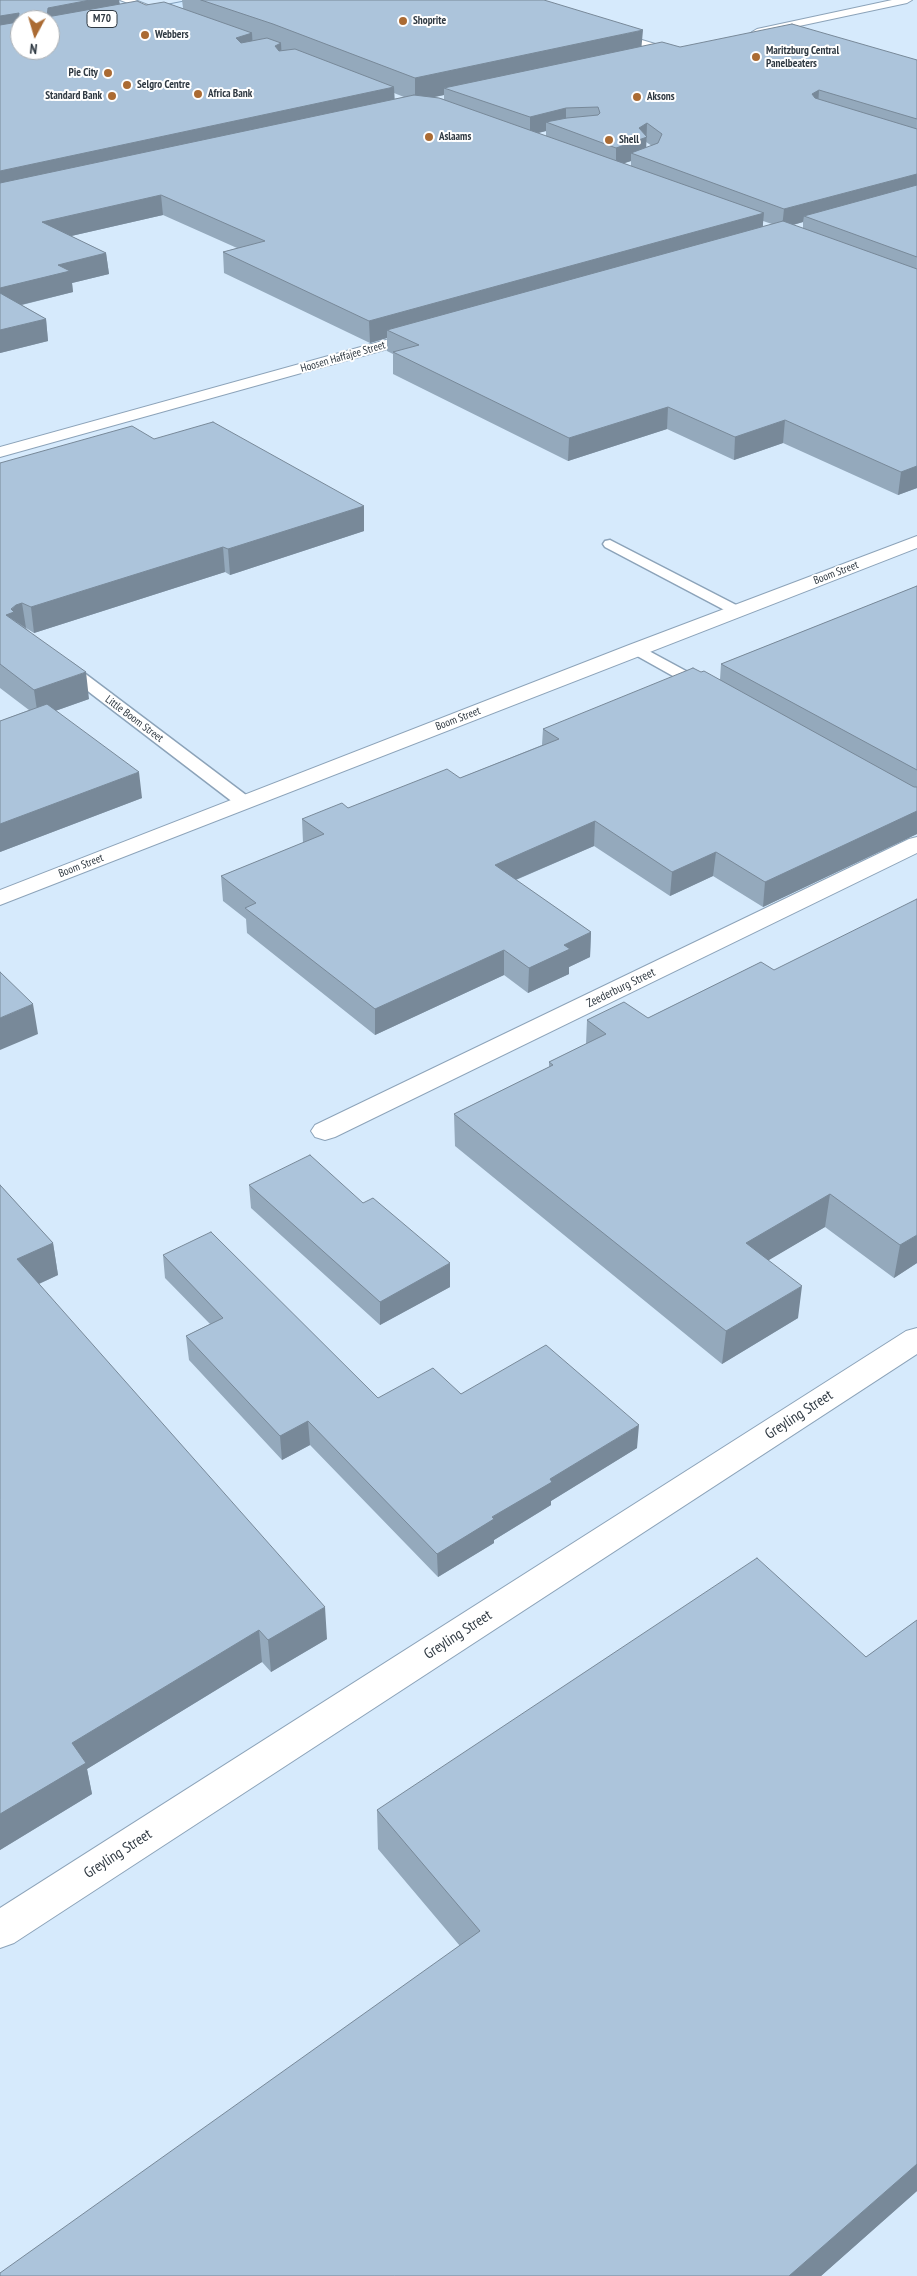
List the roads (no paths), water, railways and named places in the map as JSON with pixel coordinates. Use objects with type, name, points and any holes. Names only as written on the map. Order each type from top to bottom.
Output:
[{"type":"main road","name":"M70","points":[[124,8],[209,0]]},
{"type":"main road","name":"M70","points":[[124,8],[141,6]]},
{"type":"street","points":[[748,34],[907,0]]},
{"type":"street","points":[[163,4],[179,19]]},
{"type":"street","points":[[141,6],[163,4],[198,15]]},
{"type":"street","points":[[593,28],[672,50],[649,55]]},
{"type":"street","points":[[776,28],[804,36]]},
{"type":"street","name":"Hoosen Haffajee Street","points":[[0,452],[435,331]]},
{"type":"street","name":"Boom Street","points":[[0,898],[636,649],[917,542]]},
{"type":"street","name":"Zeederburg Street","points":[[325,1131],[917,844]]},
{"type":"street","name":"Greyling Street","points":[[0,1930],[917,1339]]},
{"type":"lane","points":[[610,544],[737,611]]},
{"type":"lane","points":[[636,649],[714,693]]},
{"type":"lane","name":"Little Boom Street","points":[[56,659],[244,802]]},
{"type":"place","name":"Shoprite","points":[[403,21]]},
{"type":"place","name":"Webbers","points":[[145,35]]},
{"type":"place","name":"Maritzburg Central Panelbeaters","points":[[756,57]]},
{"type":"place","name":"Pie City","points":[[108,73]]},
{"type":"place","name":"Selgro Centre","points":[[127,85]]},
{"type":"place","name":"Africa Bank","points":[[198,94]]},
{"type":"place","name":"Standard Bank","points":[[112,96]]},
{"type":"place","name":"Aksons","points":[[637,97]]},
{"type":"place","name":"Aslaams","points":[[429,137]]},
{"type":"place","name":"Shell","points":[[609,140]]}]
